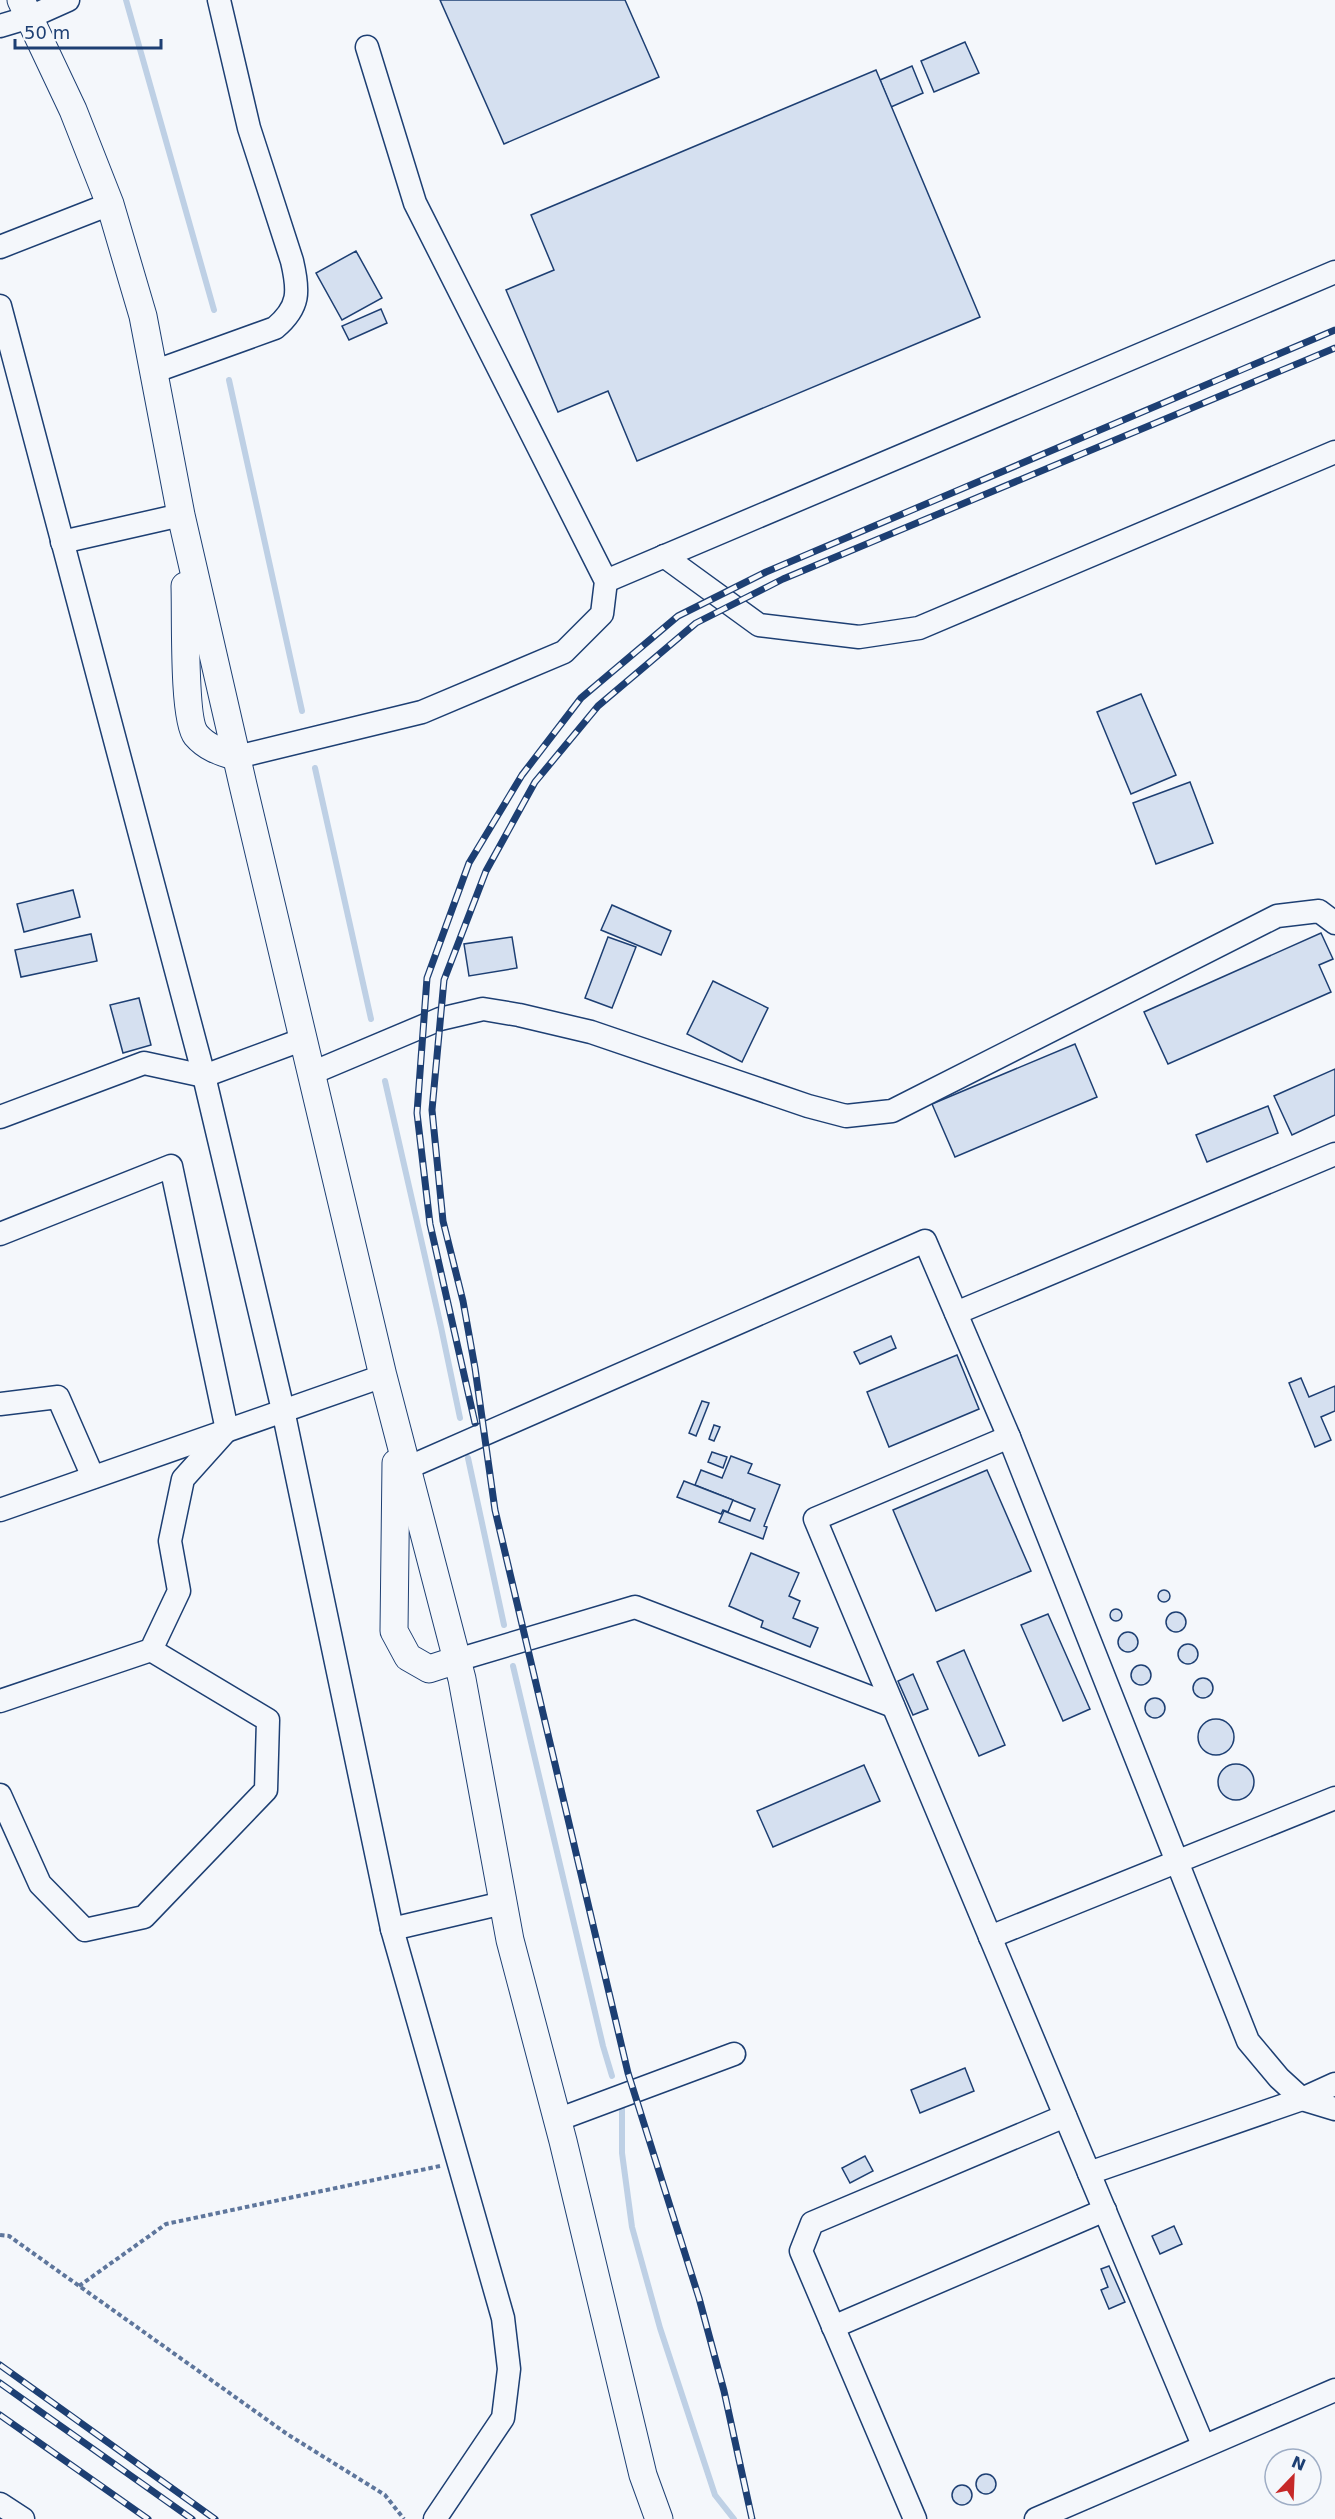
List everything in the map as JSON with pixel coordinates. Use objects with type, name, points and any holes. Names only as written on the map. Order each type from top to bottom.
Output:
[{"type":"main road","points":[[25,8],[73,110],[110,204],[143,316],[182,522],[382,1376],[457,1660],[510,1940],[557,2120],[643,2475],[660,2519]]},
{"type":"main road","points":[[182,522],[188,704],[194,734],[213,750],[237,757]]},
{"type":"main road","points":[[397,1432],[393,1550],[394,1631],[408,1657],[429,1669],[457,1660]]},
{"type":"lane","points":[[0,26],[25,8],[68,0]]},
{"type":"lane","points":[[153,372],[275,328],[290,316],[294,306],[296,277],[249,128],[219,0]]},
{"type":"lane","points":[[237,757],[422,712],[564,652],[602,614],[606,581],[415,203],[367,47]]},
{"type":"lane","points":[[0,248],[110,204]]},
{"type":"lane","points":[[606,581],[1335,272]]},
{"type":"lane","points":[[0,306],[204,1076],[283,1410],[392,1929],[503,2318],[509,2369],[503,2418],[435,2519]]},
{"type":"lane","points":[[664,556],[759,626],[859,637],[919,628],[1335,452]]},
{"type":"lane","points":[[62,542],[182,522]]},
{"type":"lane","points":[[312,1073],[440,1019],[483,1009],[591,1032],[808,1106],[846,1116],[892,1111],[1277,916],[1318,911],[1335,924]]},
{"type":"lane","points":[[0,1117],[144,1063],[204,1076],[304,1040]]},
{"type":"lane","points":[[956,1313],[1335,1154]]},
{"type":"lane","points":[[0,1234],[171,1166],[227,1430]]},
{"type":"lane","points":[[407,1468],[925,1241],[1009,1437],[1248,2041],[1279,2078],[1302,2099],[1335,2109]]},
{"type":"lane","points":[[0,1510],[382,1376]]},
{"type":"lane","points":[[0,1404],[58,1396],[93,1477]]},
{"type":"lane","points":[[0,1701],[151,1650],[179,1591],[171,1541],[183,1479],[227,1430]]},
{"type":"lane","points":[[1009,1437],[815,1519],[1203,2445]]},
{"type":"lane","points":[[457,1660],[635,1607],[893,1706]]},
{"type":"lane","points":[[0,1795],[40,1884],[85,1930],[144,1917],[266,1790],[268,1720],[151,1650]]},
{"type":"lane","points":[[990,1937],[1335,1798]]},
{"type":"lane","points":[[392,1929],[503,1903]]},
{"type":"lane","points":[[557,2120],[734,2054]]},
{"type":"lane","points":[[1089,2173],[1302,2099],[1335,2084]]},
{"type":"lane","points":[[915,2519],[801,2252],[812,2223],[1065,2116]]},
{"type":"lane","points":[[833,2327],[1105,2210]]},
{"type":"lane","points":[[1036,2519],[1335,2390]]},
{"type":"lane","points":[[0,2504],[23,2519]]},
{"type":"path","points":[[79,2286],[166,2224],[458,2162]]},
{"type":"path","points":[[0,2235],[9,2235],[287,2434],[385,2495],[404,2519]]},
{"type":"building","points":[[440,0],[625,0],[659,77],[504,144]]},
{"type":"building","points":[[965,42],[979,73],[934,92],[921,61]]},
{"type":"building","points":[[912,66],[923,93],[891,107],[880,80]]},
{"type":"building","points":[[876,70],[980,317],[637,461],[608,391],[558,412],[506,290],[554,270],[531,215]]},
{"type":"building","points":[[356,251],[382,298],[342,320],[316,273]]},
{"type":"building","points":[[381,309],[387,323],[349,340],[342,326]]},
{"type":"building","points":[[1141,694],[1176,775],[1131,794],[1097,712]]},
{"type":"building","points":[[1190,782],[1213,843],[1156,864],[1133,803]]},
{"type":"building","points":[[73,890],[80,917],[24,932],[17,904]]},
{"type":"building","points":[[612,905],[671,931],[661,955],[601,930]]},
{"type":"building","points":[[1321,933],[1333,959],[1319,965],[1331,992],[1168,1064],[1144,1012]]},
{"type":"building","points":[[91,934],[97,961],[21,977],[15,950]]},
{"type":"building","points":[[512,937],[517,968],[469,976],[464,944]]},
{"type":"building","points":[[608,937],[636,947],[612,1008],[585,998]]},
{"type":"building","points":[[713,981],[768,1008],[742,1062],[687,1034]]},
{"type":"building","points":[[139,998],[151,1045],[123,1053],[110,1005]]},
{"type":"building","points":[[1075,1044],[1097,1097],[955,1157],[932,1104]]},
{"type":"building","points":[[1335,1069],[1335,1115],[1292,1135],[1274,1096]]},
{"type":"building","points":[[1268,1106],[1278,1133],[1207,1162],[1196,1135]]},
{"type":"building","points":[[891,1336],[896,1348],[860,1364],[854,1352]]},
{"type":"building","points":[[957,1355],[979,1409],[889,1447],[867,1392]]},
{"type":"building","points":[[1301,1378],[1309,1397],[1335,1386],[1335,1411],[1321,1417],[1331,1440],[1315,1447],[1289,1383]]},
{"type":"building","points":[[702,1401],[709,1403],[696,1436],[689,1433]]},
{"type":"building","points":[[714,1425],[720,1427],[714,1441],[709,1439]]},
{"type":"building","points":[[712,1452],[727,1457],[723,1468],[708,1462]]},
{"type":"building","points":[[731,1456],[752,1464],[748,1473],[780,1485],[764,1526],[767,1527],[763,1539],[719,1522],[724,1511],[750,1521],[755,1509],[695,1485],[701,1470],[722,1478]]},
{"type":"building","points":[[987,1470],[1031,1571],[936,1611],[893,1510]]},
{"type":"building","points":[[684,1481],[733,1500],[728,1512],[723,1510],[721,1514],[677,1497]]},
{"type":"building","points":[[751,1553],[799,1573],[789,1596],[800,1601],[793,1618],[818,1628],[810,1647],[761,1627],[763,1621],[729,1606]]},
{"type":"building","points":[[1166,1590],[1170,1596],[1166,1602],[1162,1602],[1158,1594]]},
{"type":"building","points":[[1118,1609],[1122,1615],[1118,1621],[1114,1621],[1110,1613]]},
{"type":"building","points":[[1176,1612],[1183,1615],[1186,1622],[1183,1629],[1176,1632],[1169,1629],[1166,1622],[1169,1615]]},
{"type":"building","points":[[1048,1614],[1090,1709],[1063,1721],[1021,1625]]},
{"type":"building","points":[[1128,1632],[1135,1635],[1138,1642],[1135,1649],[1128,1652],[1121,1649],[1118,1642],[1121,1635]]},
{"type":"building","points":[[1188,1644],[1195,1647],[1198,1654],[1195,1661],[1188,1664],[1181,1661],[1178,1654],[1181,1647]]},
{"type":"building","points":[[964,1650],[1005,1745],[979,1756],[937,1662]]},
{"type":"building","points":[[1141,1665],[1148,1668],[1151,1675],[1148,1682],[1141,1685],[1134,1682],[1131,1675],[1134,1668]]},
{"type":"building","points":[[913,1674],[928,1709],[913,1715],[898,1681]]},
{"type":"building","points":[[1203,1678],[1210,1681],[1213,1688],[1210,1695],[1203,1698],[1196,1695],[1193,1688],[1196,1681]]},
{"type":"building","points":[[1155,1698],[1162,1701],[1165,1708],[1162,1715],[1155,1718],[1148,1715],[1145,1708],[1148,1701]]},
{"type":"building","points":[[1216,1719],[1228,1725],[1234,1737],[1228,1749],[1216,1755],[1204,1749],[1198,1737],[1204,1725]]},
{"type":"building","points":[[1236,1764],[1248,1770],[1254,1782],[1248,1794],[1236,1800],[1224,1794],[1218,1782],[1224,1770]]},
{"type":"building","points":[[864,1765],[880,1801],[773,1847],[757,1811]]},
{"type":"building","points":[[965,2068],[974,2091],[920,2113],[911,2090]]},
{"type":"building","points":[[865,2156],[873,2171],[850,2183],[842,2168]]},
{"type":"building","points":[[1174,2226],[1182,2244],[1160,2254],[1152,2236]]},
{"type":"building","points":[[1109,2266],[1125,2302],[1109,2309],[1101,2290],[1108,2287],[1101,2269]]},
{"type":"building","points":[[986,2474],[993,2477],[996,2484],[993,2491],[986,2494],[979,2491],[976,2484],[979,2477]]},
{"type":"building","points":[[962,2485],[969,2488],[972,2495],[969,2502],[962,2505],[955,2502],[952,2495],[955,2488]]},
{"type":"waterway","points":[[126,0],[214,310]]},
{"type":"waterway","points":[[229,380],[302,711]]},
{"type":"waterway","points":[[315,768],[371,1019]]},
{"type":"waterway","points":[[385,1081],[460,1418]]},
{"type":"waterway","points":[[468,1458],[504,1625]]},
{"type":"waterway","points":[[513,1666],[612,2076]]},
{"type":"waterway","points":[[622,2106],[622,2153],[632,2227],[660,2328],[715,2495],[734,2519]]},
{"type":"railway","points":[[475,1423],[430,1224],[417,1113],[427,978],[469,863],[522,775],[581,698],[678,616],[766,572],[1335,330]]},
{"type":"railway","points":[[752,2519],[724,2391],[699,2298],[628,2073],[495,1510],[463,1301],[443,1221],[432,1110],[444,980],[486,871],[535,782],[598,706],[696,623],[783,579],[1335,348]]},
{"type":"railway","points":[[0,2365],[215,2519]]},
{"type":"railway","points":[[0,2383],[192,2519]]},
{"type":"railway","points":[[0,2415],[148,2519]]}]
